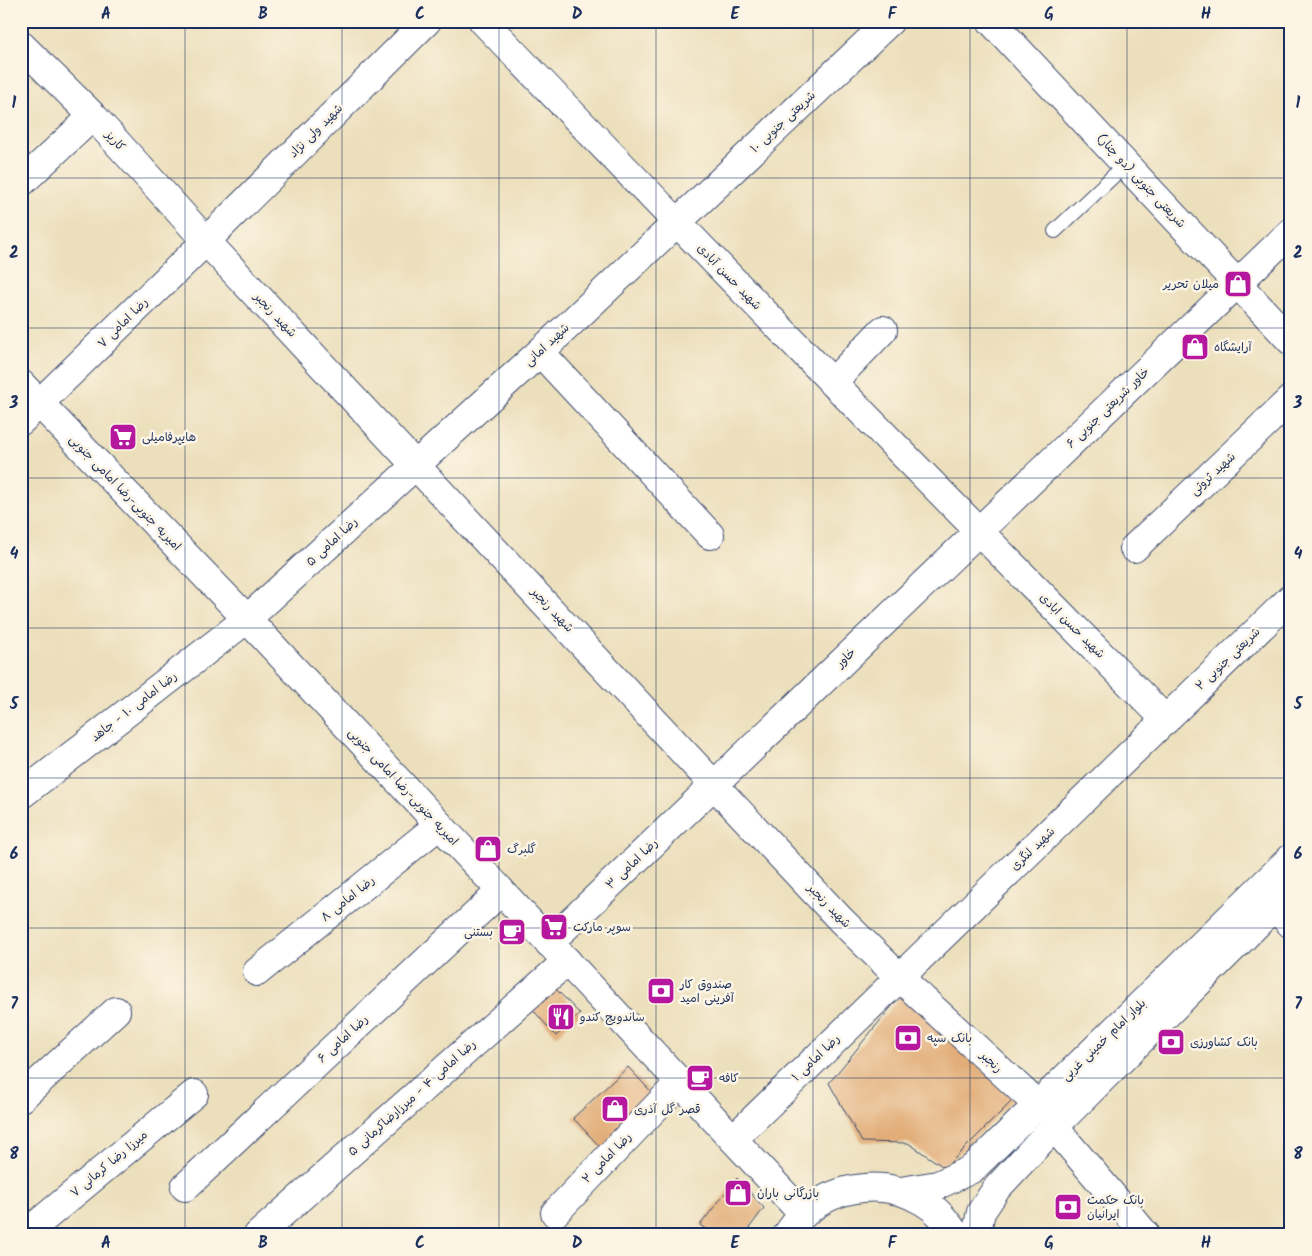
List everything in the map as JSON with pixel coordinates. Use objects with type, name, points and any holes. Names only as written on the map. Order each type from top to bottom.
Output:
[{"type":"street","name":"شهید ولی نژاد","points":[[206,241],[427,21]]},
{"type":"street","name":"شهید حسن آبادی","points":[[482,21],[978,532]]},
{"type":"street","name":"شریعتی جنوبی ۱۰","points":[[676,223],[890,21]]},
{"type":"street","name":"شریعتی جنوبی (دو چنار)","points":[[991,21],[1291,341]]},
{"type":"street","name":"کاریز","points":[[21,46],[92,116],[206,241]]},
{"type":"street","points":[[21,184],[92,116]]},
{"type":"street","name":"شهید امانی","points":[[416,465],[540,352],[676,223]]},
{"type":"street","name":"خاور شریعتی جنوبی ۶","points":[[978,532],[1291,232]]},
{"type":"street","name":"رضا امامی ۷","points":[[30,413],[206,241]]},
{"type":"street","name":"شهید رنجبر","points":[[206,241],[841,920],[900,978]]},
{"type":"street","points":[[832,383],[883,330]]},
{"type":"street","points":[[540,352],[710,535]]},
{"type":"street","name":"امیریه جنوبی-رضا امامی جنوبی","points":[[21,384],[30,413],[247,619],[733,1139],[795,1224]]},
{"type":"street","name":"شهید ثروتی","points":[[1134,548],[1291,399]]},
{"type":"street","name":"رضا امامی ۵","points":[[247,619],[416,465]]},
{"type":"street","name":"شهید حسن ابادی","points":[[978,532],[1166,720]]},
{"type":"street","name":"خاور","points":[[714,785],[978,532]]},
{"type":"street","name":"شریعتی جنوبی ۲","points":[[1166,720],[1291,598]]},
{"type":"street","name":"رضا امامی ۱۰ - جاهد","points":[[21,795],[247,619]]},
{"type":"street","name":"شهید لنگری","points":[[900,978],[1166,720]]},
{"type":"street","name":"رضا امامی ۳","points":[[558,952],[714,785]]},
{"type":"street","name":"رضا امامی ۸","points":[[257,972],[439,825]]},
{"type":"street","name":"بلوار امام خمینی غربی","points":[[901,1191],[938,1185],[972,1170],[1291,858]]},
{"type":"street","name":"رضا امامی ۶","points":[[185,1187],[501,891]]},
{"type":"street","name":"بلوار امام خمینی غربی","points":[[976,1235],[981,1212],[996,1188],[1054,1127],[1285,907]]},
{"type":"street","name":"رضا امامی ۴ - میرزارضاکرمانی ۵","points":[[258,1235],[558,952]]},
{"type":"street","name":"رنجبر","points":[[900,978],[1038,1105]]},
{"type":"street","name":"رضا امامی ۱","points":[[733,1139],[900,978]]},
{"type":"street","points":[[21,1098],[116,1011]]},
{"type":"street","name":"رضا امامی ۲","points":[[555,1213],[680,1082]]},
{"type":"street","name":"میرزا رضا کرمانی ۷","points":[[24,1235],[194,1094]]},
{"type":"street","points":[[1054,1127],[1146,1235]]},
{"type":"street","points":[[795,1224],[824,1199],[849,1190],[875,1187],[901,1191],[925,1202],[946,1220],[956,1235]]},
{"type":"lane","points":[[1055,231],[1125,165]]},
{"type":"building","points":[[556,989],[580,1014],[556,1036],[533,1010]]},
{"type":"building","name":"بانک سپه","points":[[902,994],[1014,1099],[945,1168],[908,1143],[862,1142],[829,1083]]},
{"type":"building","name":"قصر گل آذری","points":[[628,1067],[658,1099],[603,1150],[573,1118]]},
{"type":"building","name":"بازرگانی باران","points":[[737,1178],[764,1208],[744,1235],[714,1235],[700,1225]]},
{"type":"place","name":"میلان تحریر","points":[[1238,284]]},
{"type":"place","name":"آرایشگاه","points":[[1195,347]]},
{"type":"place","name":"هایپرفامیلی","points":[[123,437]]},
{"type":"place","name":"گلبرگ","points":[[488,849]]},
{"type":"place","name":"سوپر مارکت","points":[[554,927]]},
{"type":"place","name":"بستنی","points":[[512,932]]},
{"type":"place","name":"صندوق کار آفرینی امید","points":[[661,991]]},
{"type":"place","name":"ساندویچ کندو","points":[[561,1017]]},
{"type":"place","name":"بانک سپه","points":[[908,1038]]},
{"type":"place","name":"بانک کشاورزی","points":[[1171,1042]]},
{"type":"place","name":"کافه","points":[[700,1078]]},
{"type":"place","name":"قصر گل آذری","points":[[615,1109]]},
{"type":"place","name":"بازرگانی باران","points":[[738,1193]]},
{"type":"place","name":"بانک حکمت ایرانیان","points":[[1068,1207]]}]
